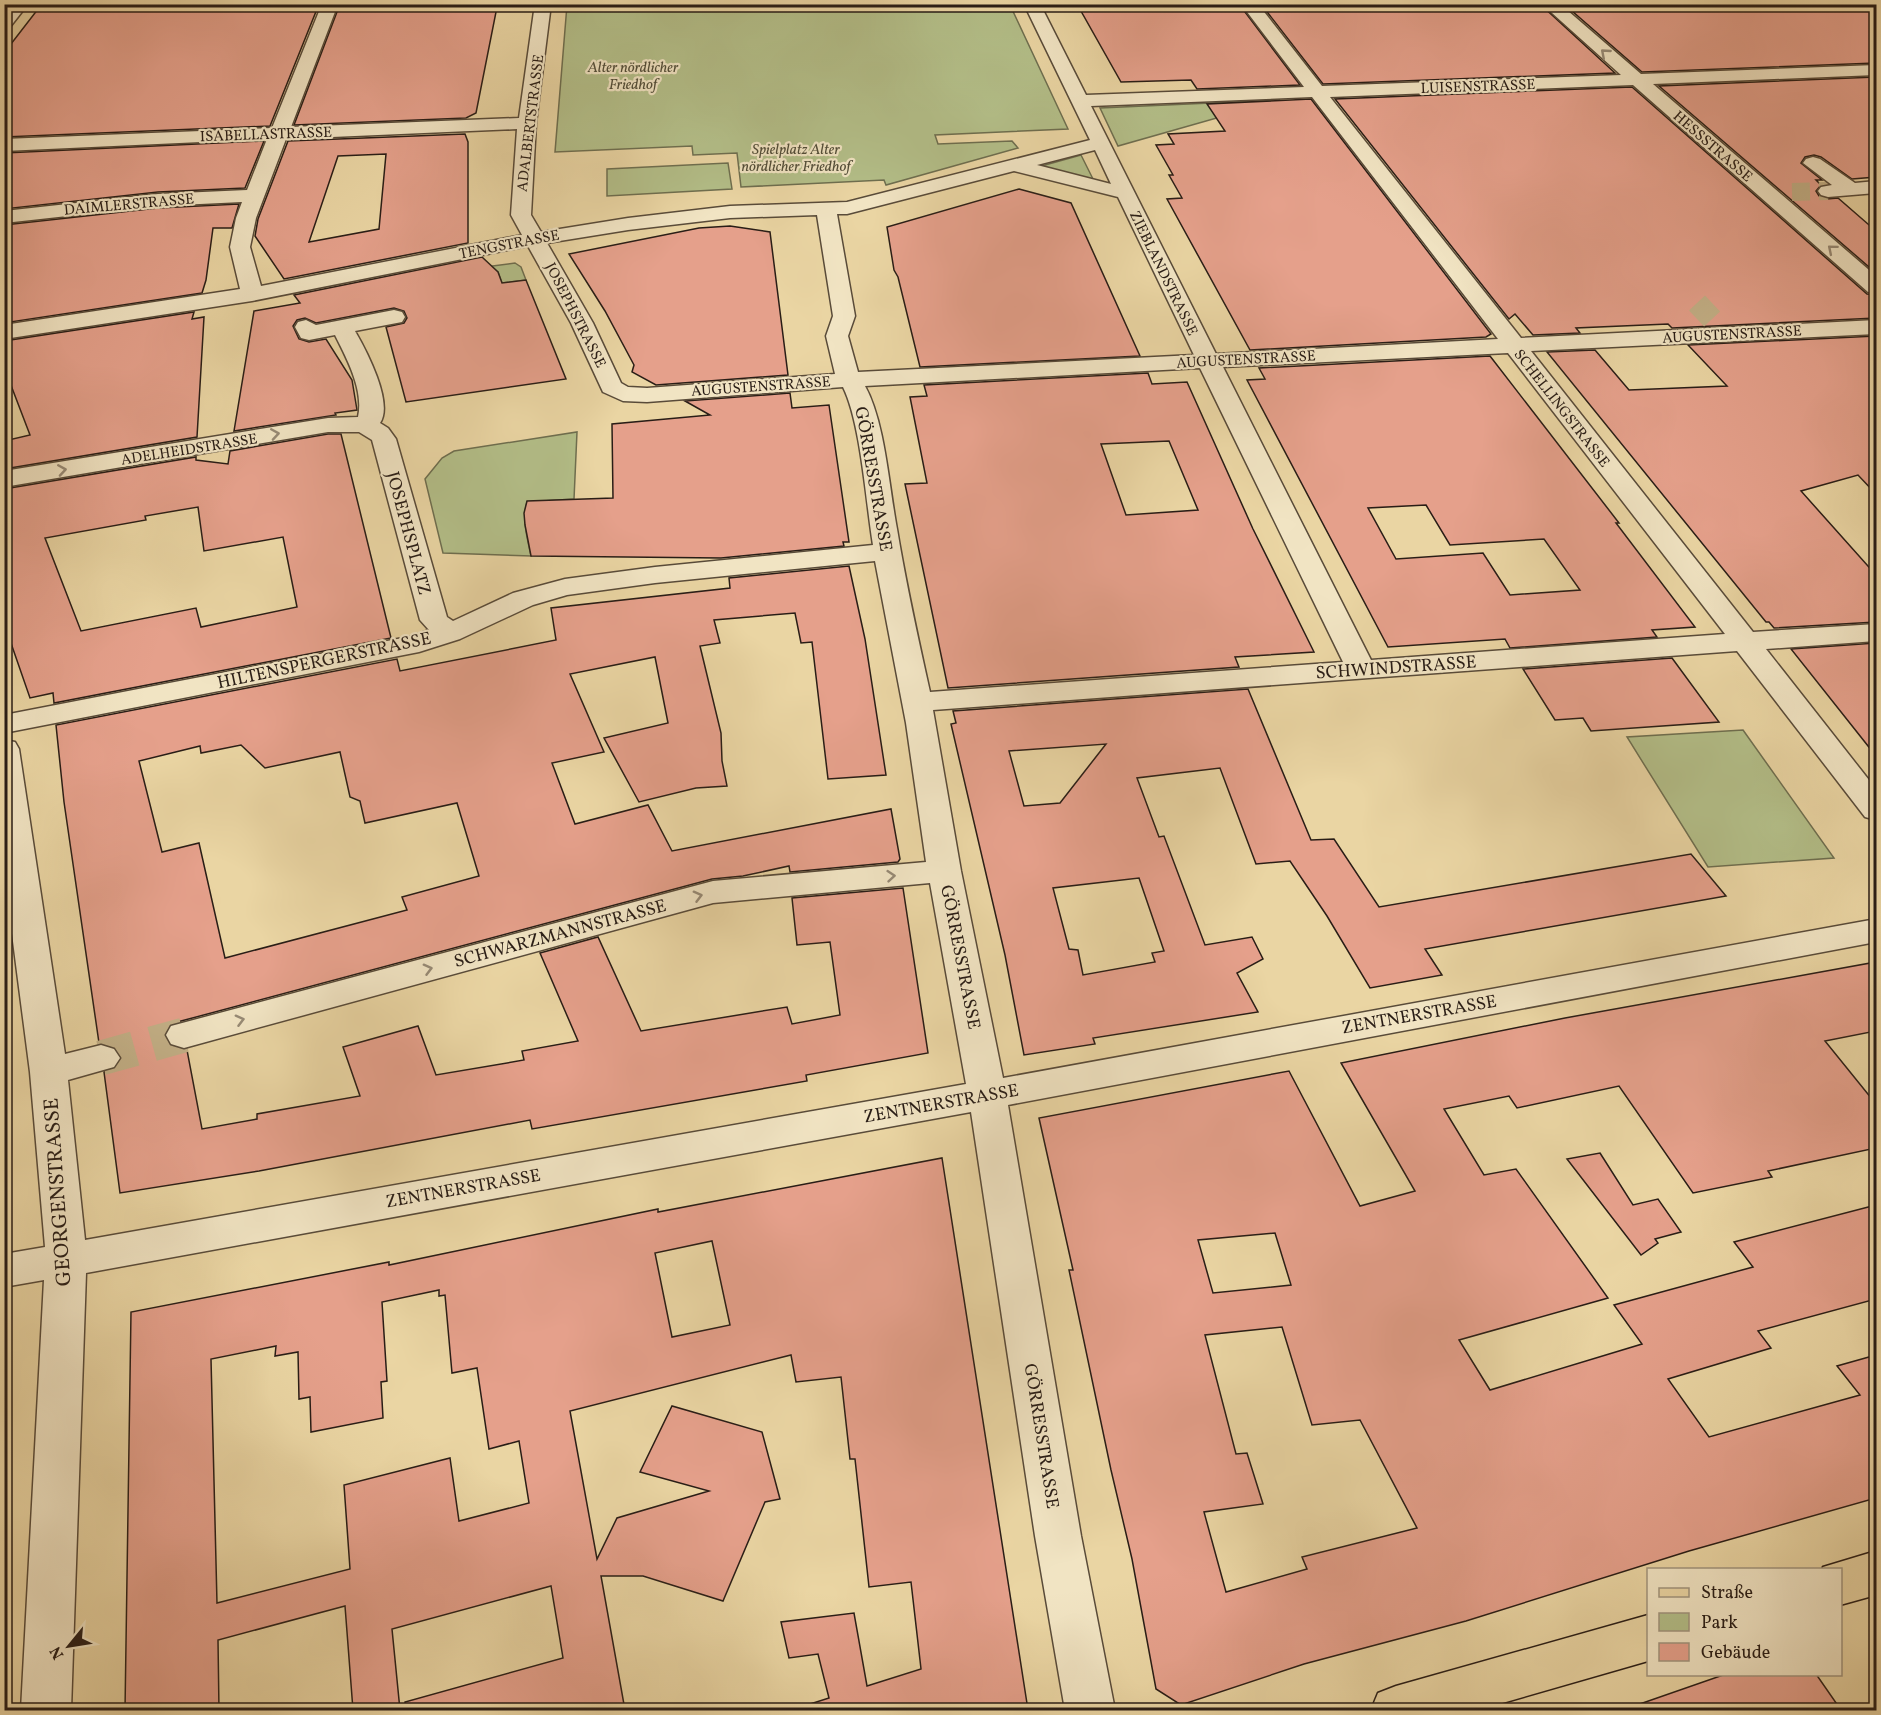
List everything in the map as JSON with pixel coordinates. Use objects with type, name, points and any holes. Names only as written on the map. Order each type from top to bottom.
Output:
[{"type":"main road","points":[[1842,1582],[1876,1573]]},
{"type":"main road","points":[[1396,1710],[1647,1638]]},
{"type":"street","points":[[4,24],[20,4]]},
{"type":"street","points":[[252,294],[240,247],[252,201],[330,4]]},
{"type":"street","name":"ADALBERTSTRASSE","points":[[533,239],[521,215],[528,123],[543,4]]},
{"type":"street","name":"ZIEBLANDSTRASSE","points":[[1032,4],[1361,670]]},
{"type":"street","name":"SCHELLINGSTRASSE","points":[[1249,4],[1876,810]]},
{"type":"street","name":"HESSSTRASSE","points":[[1550,4],[1876,287]]},
{"type":"street","name":"LUISENSTRASSE","points":[[1080,100],[1876,70]]},
{"type":"street","name":"ISABELLASTRASSE","points":[[4,145],[528,123]]},
{"type":"street","points":[[1327,136],[1350,135]]},
{"type":"street","name":"TENGSTRASSE","points":[[4,332],[252,294],[533,239],[697,214],[860,206],[1100,143]]},
{"type":"street","points":[[1813,163],[1851,189]]},
{"type":"street","name":"TENGSTRASSE","points":[[1013,164],[1124,193]]},
{"type":"street","points":[[1828,190],[1876,187]]},
{"type":"street","points":[[1767,193],[1792,192]]},
{"type":"street","name":"DAIMLERSTRASSE","points":[[4,217],[158,200],[252,201]]},
{"type":"street","name":"DAIMLERSTRASSE","points":[[4,227],[252,201]]},
{"type":"street","name":"GÖRRESSTRASSE","points":[[826,209],[844,316],[837,336],[844,368],[863,409],[944,871],[987,1094],[1058,1536],[1090,1710]]},
{"type":"street","name":"JOSEPHSTRASSE","points":[[533,239],[582,323],[611,387],[617,392]]},
{"type":"street","points":[[306,327],[309,333],[393,317]]},
{"type":"street","points":[[342,327],[362,361],[372,408],[369,427]]},
{"type":"street","name":"AUGUSTENSTRASSE","points":[[617,392],[647,395],[850,380],[1513,345],[1721,328],[1876,327]]},
{"type":"street","name":"ADELHEIDSTRASSE","points":[[4,479],[328,425],[369,427]]},
{"type":"street","name":"JOSEPHSPLATZ","points":[[369,427],[384,439],[434,620],[450,633]]},
{"type":"street","name":"HILTENSPERGERSTRASSE","points":[[4,724],[419,643],[450,633],[524,599],[565,588],[655,575],[887,552]]},
{"type":"street","name":"SCHWINDSTRASSE","points":[[916,702],[1876,632]]},
{"type":"street","name":"GEORGENSTRASSE","points":[[4,749],[49,1072],[66,1259],[46,1710]]},
{"type":"street","name":"SCHWARZMANNSTRASSE","points":[[184,1035],[713,892],[944,871]]},
{"type":"street","name":"ZENTNERSTRASSE","points":[[4,1271],[987,1094],[1876,930]]},
{"type":"street","points":[[49,1072],[101,1058]]},
{"type":"green space","name":"Alter nördlicher Friedhof","points":[[567,5],[1010,5],[1068,129],[935,135],[938,144],[1012,141],[1018,148],[886,185],[884,180],[741,187],[737,153],[693,155],[692,146],[555,152]]},
{"type":"green space","points":[[1280,100],[1118,146],[1100,108]]},
{"type":"green space","points":[[1081,155],[1095,183],[1038,167]]},
{"type":"green space","points":[[728,163],[732,189],[607,196],[607,169]]},
{"type":"green space","points":[[515,263],[521,267],[526,280],[502,283],[498,272],[477,268]]},
{"type":"green space","points":[[577,432],[574,499],[527,502],[525,522],[531,556],[443,553],[425,479],[442,458],[454,451]]},
{"type":"green space","points":[[1743,730],[1834,858],[1708,867],[1627,737]]},
{"type":"building","points":[[186,4],[183,10],[319,4],[270,126],[4,137],[4,53],[38,9]]},
{"type":"building","points":[[340,4],[378,4],[376,9],[461,4],[492,4],[491,8],[497,7],[476,113],[466,118],[294,125]]},
{"type":"building","points":[[1077,4],[1239,4],[1300,85],[1197,89],[1191,80],[1121,82]]},
{"type":"building","points":[[1261,4],[1540,4],[1615,73],[1323,84]]},
{"type":"building","points":[[1564,4],[1876,4],[1876,63],[1642,72]]},
{"type":"building","points":[[1876,77],[1876,177],[1852,179],[1821,157],[1814,155],[1805,157],[1801,163],[1822,180],[1816,180],[1821,185],[1816,191],[1819,196],[1827,199],[1838,198],[1876,231],[1876,273],[1659,86]]},
{"type":"building","points":[[1632,87],[1867,294],[1876,295],[1876,318],[1672,328],[1668,324],[1576,328],[1580,333],[1533,335],[1515,314],[1509,319],[1335,99]]},
{"type":"building","points":[[1311,99],[1491,334],[1486,337],[1250,350],[1167,199],[1182,198],[1169,175],[1173,175],[1156,145],[1174,144],[1168,134],[1225,131],[1207,104]]},
{"type":"building","points":[[465,134],[468,142],[468,243],[284,279],[255,236],[258,219],[288,141]],"holes":[[[386,154],[379,229],[309,242],[338,156]]]},
{"type":"building","points":[[264,141],[245,188],[158,192],[4,209],[4,153]]},
{"type":"building","points":[[1019,189],[1071,203],[1140,356],[920,367],[898,277],[894,270],[887,227]]},
{"type":"building","points":[[239,204],[232,228],[213,228],[202,293],[4,323],[4,225],[158,208]]},
{"type":"building","points":[[730,226],[770,232],[788,375],[656,385],[632,372],[634,365],[605,311],[569,254],[699,228]]},
{"type":"building","points":[[482,257],[498,272],[502,283],[526,280],[566,379],[406,402],[386,327],[404,323],[407,318],[404,311],[394,308],[316,323],[305,318],[297,320],[293,326],[299,339],[309,342],[326,339],[352,380],[357,410],[234,431],[254,311],[300,303],[294,295]]},
{"type":"building","points":[[194,312],[192,319],[204,317],[197,437],[4,469],[4,441],[30,435],[4,367],[4,341]]},
{"type":"building","points":[[1876,336],[1876,494],[1858,475],[1801,491],[1876,575],[1876,622],[1774,628],[1766,622],[1547,352],[1595,350],[1629,390],[1727,386],[1688,345]]},
{"type":"building","points":[[1490,356],[1619,523],[1616,523],[1695,627],[1652,630],[1657,637],[1510,648],[1505,639],[1388,647],[1247,380],[1265,379],[1259,368]],"holes":[[[1426,505],[1450,545],[1544,539],[1580,590],[1510,595],[1483,553],[1396,559],[1368,508]]]},
{"type":"building","points":[[1148,373],[1152,384],[1187,382],[1253,529],[1314,652],[1235,657],[1239,667],[948,688],[905,484],[927,483],[910,397],[927,396],[924,385]],"holes":[[[1169,441],[1198,510],[1126,515],[1101,444]]]},
{"type":"building","points":[[790,393],[792,408],[829,405],[849,542],[843,542],[844,546],[721,558],[531,556],[524,513],[527,501],[613,498],[612,424],[710,415],[685,401]]},
{"type":"building","points":[[328,434],[341,434],[391,638],[54,703],[53,693],[30,698],[4,623],[4,489],[196,457],[196,460],[228,464],[230,451]],"holes":[[[198,507],[204,551],[283,537],[297,607],[201,627],[196,608],[81,631],[45,538],[146,520],[145,516]]]},
{"type":"building","points":[[849,566],[865,639],[886,775],[828,779],[812,642],[801,643],[795,613],[714,620],[720,643],[700,646],[721,733],[722,761],[727,786],[696,788],[639,802],[604,738],[668,723],[655,657],[570,674],[604,752],[552,763],[575,824],[648,805],[672,851],[891,809],[900,859],[898,862],[790,872],[789,866],[743,876],[712,879],[170,1024],[164,1036],[170,1046],[187,1050],[202,1129],[257,1119],[257,1114],[360,1096],[343,1047],[418,1026],[436,1075],[524,1060],[522,1051],[578,1041],[540,953],[598,937],[641,1031],[787,1007],[792,1024],[840,1015],[830,942],[797,945],[792,898],[903,888],[928,1053],[806,1075],[807,1081],[532,1129],[530,1120],[259,1171],[120,1193],[104,1072],[116,1068],[122,1057],[115,1047],[99,1043],[64,802],[56,725],[397,659],[400,671],[556,640],[551,608],[730,588],[729,578]],"holes":[[[241,745],[265,768],[340,752],[350,797],[360,801],[365,823],[457,803],[479,876],[402,897],[407,910],[225,958],[199,843],[162,852],[139,761],[200,746],[201,753]]]},
{"type":"building","points":[[1876,643],[1876,756],[1791,649]]},
{"type":"building","points":[[1672,658],[1719,722],[1591,731],[1583,718],[1555,720],[1523,669]]},
{"type":"building","points":[[1248,689],[1311,840],[1334,839],[1379,907],[1691,854],[1726,896],[1425,949],[1442,975],[1370,988],[1327,916],[1290,861],[1256,864],[1220,768],[1137,778],[1159,837],[1164,836],[1205,945],[1252,937],[1263,959],[1237,973],[1258,1012],[1093,1038],[1095,1044],[1024,1055],[1005,955],[951,724],[956,723],[953,711]],"holes":[[[1106,744],[1060,803],[1024,806],[1009,751]],[[1139,878],[1164,951],[1152,953],[1155,962],[1083,975],[1078,950],[1069,949],[1053,888]]]},
{"type":"building","points":[[1876,962],[1876,1031],[1825,1041],[1876,1104],[1876,1148],[1768,1171],[1772,1177],[1693,1193],[1619,1086],[1517,1108],[1509,1096],[1444,1109],[1484,1175],[1516,1169],[1608,1298],[1459,1340],[1490,1390],[1642,1344],[1614,1305],[1753,1267],[1734,1242],[1876,1205],[1876,1299],[1758,1331],[1771,1348],[1668,1379],[1709,1437],[1860,1395],[1837,1366],[1876,1355],[1876,1498],[1689,1551],[1466,1621],[1304,1664],[1181,1705],[1156,1689],[1132,1559],[1069,1270],[1073,1270],[1039,1118],[1289,1071],[1360,1206],[1415,1191],[1341,1063],[1565,1018]],"holes":[[[1275,1233],[1291,1285],[1213,1293],[1198,1240]],[[1282,1327],[1312,1425],[1360,1420],[1417,1528],[1302,1557],[1307,1569],[1226,1592],[1204,1512],[1263,1504],[1247,1453],[1236,1454],[1205,1335]]]},
{"type":"building","points":[[1600,1153],[1633,1205],[1658,1199],[1681,1232],[1655,1239],[1658,1243],[1641,1255],[1567,1159]]},
{"type":"building","points":[[942,1158],[1028,1710],[811,1710],[810,1704],[829,1698],[818,1654],[789,1658],[781,1622],[854,1613],[867,1686],[921,1669],[911,1582],[869,1587],[855,1459],[850,1459],[841,1377],[796,1382],[791,1355],[570,1411],[597,1559],[617,1518],[709,1491],[640,1472],[672,1406],[762,1432],[780,1499],[765,1502],[723,1601],[643,1576],[601,1576],[625,1710],[406,1710],[405,1702],[563,1658],[551,1586],[392,1629],[400,1710],[353,1710],[345,1606],[218,1640],[219,1710],[125,1710],[131,1312],[389,1262],[389,1265],[658,1209],[658,1212]],"holes":[[[712,1241],[730,1325],[672,1337],[655,1253]],[[439,1290],[439,1296],[445,1295],[452,1373],[477,1368],[489,1449],[519,1441],[529,1503],[459,1521],[450,1458],[344,1485],[350,1569],[217,1603],[211,1359],[276,1346],[275,1356],[298,1352],[299,1399],[310,1397],[311,1432],[383,1418],[381,1382],[387,1381],[382,1302]]]},
{"type":"building","points":[[1720,1676],[1817,1676],[1841,1710],[1635,1710],[1634,1706]]},
{"type":"tunnel","points":[[1792,192],[1828,191]]},
{"type":"tunnel","points":[[1697,303],[1714,321]]},
{"type":"tunnel","points":[[101,1058],[184,1035]]},
{"type":"park label","name":"Spielplatz Alter nördlicher Friedhof","points":[[796,158]]}]
